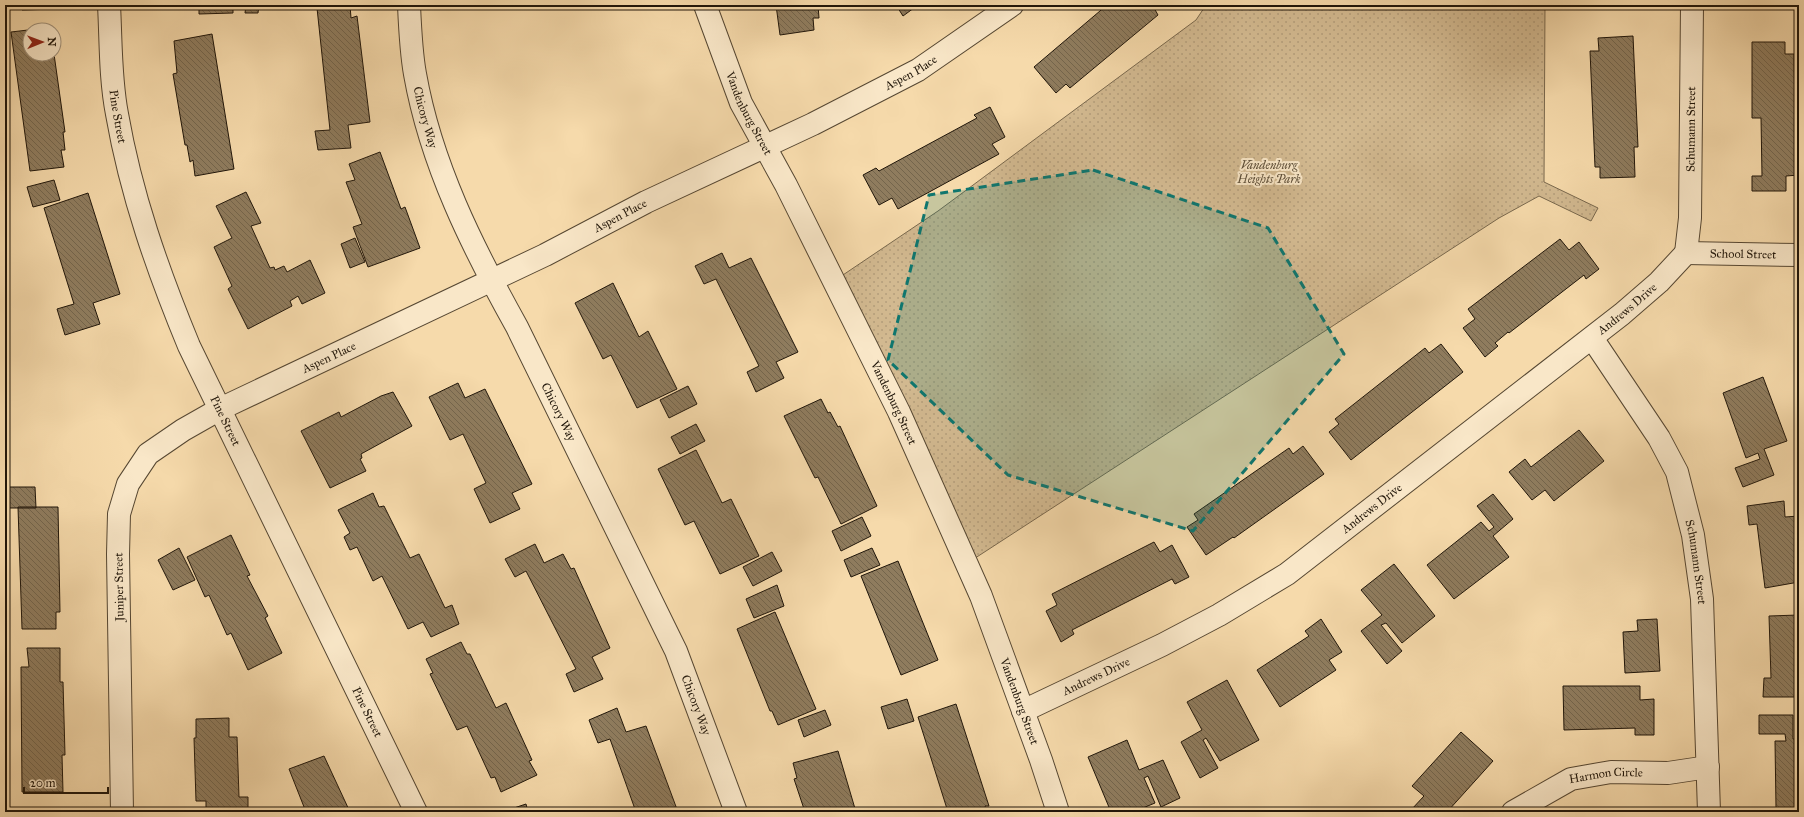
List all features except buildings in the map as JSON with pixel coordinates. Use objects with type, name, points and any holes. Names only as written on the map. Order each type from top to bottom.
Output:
[{"type":"street","name":"Pine Street","points":[[110,5],[112,66],[117,114],[133,185],[163,284],[189,346],[416,812]]},
{"type":"street","name":"Chicory Way","points":[[409,5],[415,75],[429,128],[452,198],[490,279],[517,327],[676,651],[736,812]]},
{"type":"street","name":"Vandenburg Street","points":[[705,5],[741,103],[765,146],[899,412],[981,596],[1058,812]]},
{"type":"street","name":"Aspen Place","points":[[220,409],[490,279],[545,255],[646,202],[813,124],[918,70],[1012,5]]},
{"type":"street","name":"Schumann Street","points":[[1686,253],[1690,210],[1692,5]]},
{"type":"street","name":"School Street","points":[[1686,253],[1799,255]]},
{"type":"street","name":"Andrews Drive","points":[[1023,711],[1162,645],[1219,615],[1287,574],[1592,338],[1660,282],[1686,253]]},
{"type":"street","name":"Schumann Street","points":[[1592,338],[1659,438],[1677,472],[1693,535],[1699,572],[1709,812]]},
{"type":"street","name":"Juniper Street","points":[[122,812],[118,554],[119,514],[128,484],[148,454],[220,409]]},
{"type":"street","name":"Harmon Circle","points":[[1513,812],[1570,779],[1611,772],[1668,773],[1708,768]]},
{"type":"highlighted area","points":[[1093,170],[1268,228],[1344,354],[1193,531],[1008,475],[888,360],[929,195]]},
{"type":"green space","name":"Vandenburg Heights Park","points":[[1206,5],[1545,5],[1544,182],[1598,208],[1591,221],[1539,196],[1499,218],[966,564],[834,281],[938,211],[1196,20]]}]
